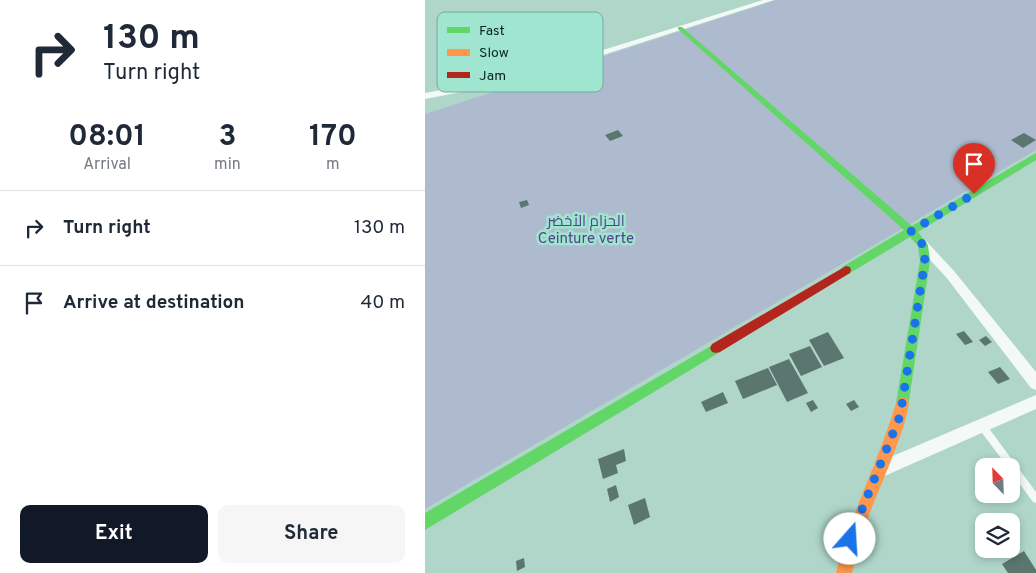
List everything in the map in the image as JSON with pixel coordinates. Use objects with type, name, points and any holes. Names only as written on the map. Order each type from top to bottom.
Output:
[{"type":"street","points":[[603,52],[770,0]]},
{"type":"street","points":[[680,28],[911,231],[951,274],[1036,383]]},
{"type":"street","points":[[425,96],[447,92]]},
{"type":"street","points":[[425,522],[1036,156]]},
{"type":"street","points":[[843,573],[853,528],[895,429],[903,402],[925,261],[923,245]]},
{"type":"street","points":[[878,471],[1036,402]]},
{"type":"lane","points":[[982,425],[1036,499]]},
{"type":"green space","name":"الحزام الأخضر Ceinture verte","points":[[776,0],[1036,0],[1036,150],[425,509],[425,114],[493,92],[603,92],[603,56]]},
{"type":"building","points":[[618,130],[623,136],[610,141],[605,135]]},
{"type":"building","points":[[1024,133],[1036,140],[1023,148],[1011,140]]},
{"type":"building","points":[[527,200],[529,205],[521,208],[519,202]]},
{"type":"building","points":[[964,331],[973,342],[965,345],[956,334]]},
{"type":"building","points":[[828,332],[844,358],[824,366],[809,340]]},
{"type":"building","points":[[986,336],[992,342],[985,346],[979,340]]},
{"type":"building","points":[[810,346],[822,367],[801,376],[789,354]]},
{"type":"building","points":[[789,359],[808,393],[787,402],[769,367]]},
{"type":"building","points":[[1000,367],[1010,379],[998,384],[988,372]]},
{"type":"building","points":[[768,368],[777,385],[743,399],[735,381]]},
{"type":"building","points":[[723,392],[728,403],[706,412],[701,402]]},
{"type":"building","points":[[813,400],[818,408],[811,412],[806,403]]},
{"type":"building","points":[[854,400],[859,407],[851,411],[846,404]]},
{"type":"building","points":[[624,449],[626,461],[616,465],[618,473],[603,479],[598,459]]},
{"type":"building","points":[[616,485],[619,497],[610,502],[607,489]]},
{"type":"building","points":[[645,498],[650,517],[634,525],[628,505]]},
{"type":"building","points":[[1024,551],[1036,573],[1008,573],[1002,564],[1012,558],[1020,558],[1020,553]]},
{"type":"building","points":[[524,558],[525,567],[517,571],[516,561]]},
{"type":"traffic: fast","points":[[680,28],[911,231],[923,245],[925,261],[903,403]]},
{"type":"traffic: fast","points":[[846,270],[1036,156]]},
{"type":"traffic: fast","points":[[425,522],[716,348]]},
{"type":"traffic: slow","points":[[844,573],[856,529],[897,425],[903,403]]},
{"type":"traffic: jam","points":[[716,348],[846,270]]},
{"type":"route","points":[[850,539],[857,517],[895,429],[903,402],[925,261],[923,245],[911,231],[974,194]]}]
